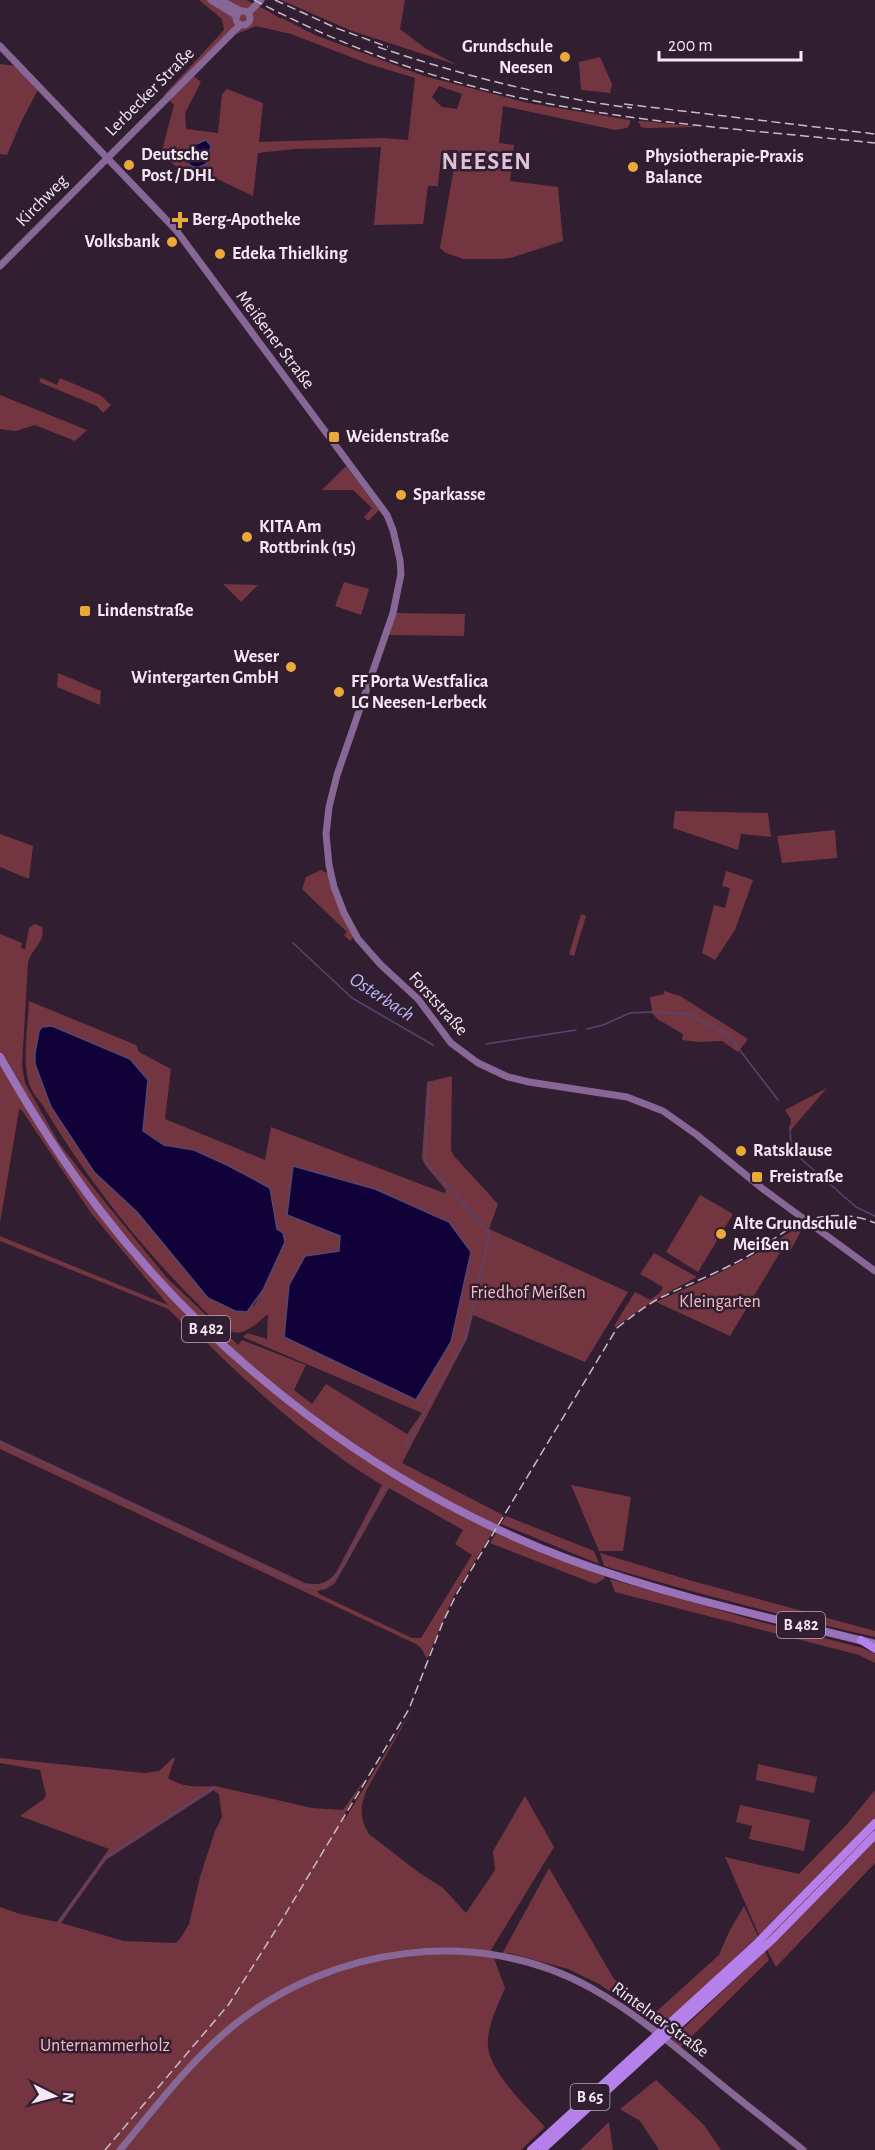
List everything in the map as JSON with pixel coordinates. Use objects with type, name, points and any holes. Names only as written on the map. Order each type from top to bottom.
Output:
[{"type":"highway","points":[[861,1640],[875,1649]]},
{"type":"highway","name":"B 65","points":[[542,2150],[771,1935],[874,1827]]},
{"type":"highway","name":"B 65","points":[[531,2150],[652,2046]]},
{"type":"main road","name":"B 482","points":[[0,1057],[33,1113],[98,1209],[160,1282],[214,1336],[292,1403],[357,1450],[394,1474],[486,1524],[568,1559],[668,1592],[875,1644]]},
{"type":"street","points":[[211,0],[241,17]]},
{"type":"street","points":[[219,0],[241,17]]},
{"type":"street","name":"Lerbecker Straße","points":[[106,158],[215,48],[241,17],[261,0]]},
{"type":"street","name":"Meißener Straße","points":[[0,46],[176,230],[387,515],[397,547],[401,574],[395,606],[385,634]]},
{"type":"street","name":"Kirchweg","points":[[0,266],[106,158]]},
{"type":"street","name":"Forststraße","points":[[385,634],[337,775],[327,826],[327,854],[334,886],[344,913],[365,949],[418,999],[451,1043],[478,1063],[508,1077],[627,1097],[663,1111],[697,1135],[763,1189],[875,1271]]},
{"type":"street","name":"Rintelner Straße","points":[[120,2150],[208,2048],[233,2025],[272,1998],[309,1979],[350,1964],[398,1954],[440,1951],[484,1954],[521,1961],[589,1987],[630,2012],[803,2150]]},
{"type":"green space","points":[[199,0],[246,0],[315,35],[424,76],[528,103],[630,120],[630,124],[627,128],[615,130],[503,106],[499,143],[514,145],[510,181],[558,187],[563,241],[511,258],[464,259],[446,253],[440,248],[457,150],[447,150],[441,156],[438,186],[428,186],[423,224],[374,225],[381,147],[295,149],[258,153],[253,196],[209,175],[177,167],[161,154],[174,105],[164,95],[224,30],[222,19]],"holes":[[[256,26],[291,34],[369,64],[415,78],[408,140],[383,138],[259,142],[263,103],[227,89],[222,94],[218,133],[186,129],[185,113],[201,82],[194,76],[232,36]],[[439,86],[462,94],[457,109],[442,107],[432,97]],[[204,141],[208,142],[211,146],[206,164],[196,168],[186,162]]]},
{"type":"green space","points":[[281,0],[405,0],[400,29],[425,48],[457,65],[352,31]]},
{"type":"green space","points":[[600,57],[612,84],[610,93],[581,90],[579,62]]},
{"type":"green space","points":[[0,64],[17,66],[39,88],[7,155],[0,154]]},
{"type":"green space","points":[[638,121],[700,127],[646,128],[641,127]]},
{"type":"green space","points":[[41,378],[57,385],[60,378],[100,395],[111,405],[103,413],[97,406],[39,382]]},
{"type":"green space","points":[[0,395],[87,430],[75,441],[35,425],[16,431],[0,429]]},
{"type":"green space","points":[[346,466],[379,510],[368,521],[364,517],[372,508],[353,490],[322,490]]},
{"type":"green space","points":[[344,582],[369,589],[361,615],[335,606]]},
{"type":"green space","points":[[223,584],[258,585],[241,602]]},
{"type":"green space","points":[[395,613],[465,614],[464,636],[389,635]]},
{"type":"green space","points":[[58,673],[101,691],[100,705],[57,687]]},
{"type":"green space","points":[[675,811],[768,813],[771,837],[741,834],[738,850],[673,828]]},
{"type":"green space","points":[[835,830],[837,858],[782,863],[777,836]]},
{"type":"green space","points":[[0,834],[33,846],[29,879],[0,867]]},
{"type":"green space","points":[[321,870],[327,873],[354,936],[350,941],[344,935],[347,932],[302,889],[306,877]]},
{"type":"green space","points":[[726,871],[753,880],[735,930],[715,960],[702,953],[714,905],[725,908],[730,888],[722,886]]},
{"type":"green space","points":[[581,914],[586,916],[574,956],[569,954]]},
{"type":"green space","name":"Friedhof Meißen","points":[[35,924],[42,927],[43,932],[28,962],[22,1066],[25,1083],[59,1143],[167,1278],[238,1345],[242,1340],[306,1365],[294,1390],[312,1404],[326,1384],[407,1434],[422,1413],[243,1337],[247,1333],[267,1339],[268,1314],[242,1332],[228,1330],[212,1318],[173,1278],[112,1207],[76,1158],[31,1089],[26,1064],[29,1001],[136,1045],[139,1052],[171,1069],[165,1119],[265,1160],[271,1127],[444,1193],[446,1190],[422,1158],[427,1082],[452,1076],[451,1150],[498,1204],[489,1229],[628,1292],[585,1362],[473,1315],[467,1339],[402,1463],[503,1515],[453,1597],[427,1659],[416,1644],[0,1449],[0,1440],[310,1584],[323,1583],[337,1571],[382,1485],[334,1453],[287,1417],[168,1309],[0,1241],[0,1236],[168,1305],[91,1213],[21,1109],[0,1223],[0,934],[22,943],[21,947],[25,950],[29,928]],"holes":[[[148,1080],[143,1130],[164,1145],[194,1150],[270,1188],[277,1229],[285,1242],[254,1306],[137,1212],[94,1172],[51,1107]],[[293,1166],[375,1189],[449,1222],[289,1285],[305,1256],[339,1251],[340,1236],[287,1214]],[[389,1488],[463,1530],[455,1544],[472,1555],[421,1638],[412,1638],[319,1594],[317,1591],[326,1589],[335,1583]]]},
{"type":"green space","points":[[664,991],[680,996],[748,1039],[738,1052],[722,1041],[682,1040],[683,1034],[659,1020],[649,1011],[652,1011],[650,997],[664,994]]},
{"type":"green space","points":[[827,1088],[790,1131],[791,1119],[785,1110]]},
{"type":"green space","points":[[700,1195],[733,1214],[698,1272],[666,1252]]},
{"type":"green space","name":"Kleingarten","points":[[806,1222],[789,1253],[782,1249],[730,1336],[656,1302],[754,1255]]},
{"type":"green space","points":[[654,1253],[697,1277],[655,1300],[616,1327],[614,1326],[635,1292],[650,1300],[660,1293],[663,1287],[640,1274]]},
{"type":"green space","points":[[571,1485],[631,1497],[623,1551],[599,1551]]},
{"type":"green space","points":[[506,1516],[594,1551],[599,1564],[501,1524]]},
{"type":"green space","points":[[496,1533],[605,1576],[604,1579],[595,1584],[490,1543]]},
{"type":"green space","points":[[600,1553],[875,1631],[875,1637],[739,1604],[604,1566]]},
{"type":"green space","points":[[610,1579],[863,1648],[875,1654],[875,1663],[859,1655],[615,1592]]},
{"type":"green space","name":"Unternammerholz","points":[[414,1706],[367,1789],[362,1806],[363,1822],[369,1834],[418,1872],[443,1888],[466,1913],[495,1870],[493,1851],[525,1796],[554,1847],[491,1950],[505,1988],[491,2024],[488,2047],[503,2079],[545,2127],[521,2150],[0,2150],[0,1907],[57,1922],[109,1849],[20,1816],[45,1798],[40,1770],[0,1763],[0,1758],[144,1773],[159,1771],[175,1758],[168,1778],[180,1784],[198,1787],[215,1786],[312,1808],[343,1810],[365,1779],[343,1817],[345,1819]],"holes":[[[214,1790],[219,1795],[222,1817],[200,1877],[189,1924],[176,1943],[124,1941],[61,1923],[106,1860]]]},
{"type":"green space","points":[[758,1764],[817,1777],[814,1793],[756,1780]]},
{"type":"green space","points":[[875,1790],[875,1863],[776,1967],[759,1935],[725,1857],[799,1874],[848,1823]]},
{"type":"green space","points":[[740,1805],[810,1820],[804,1851],[749,1839],[752,1826],[736,1822]]},
{"type":"green space","points":[[549,1868],[614,1979],[657,2011],[719,1955],[744,1906],[758,1936],[662,2026],[599,1984],[568,1969],[509,1953],[502,1954]]},
{"type":"green space","points":[[765,1951],[769,1960],[681,2047],[672,2039]]},
{"type":"green space","points":[[656,2080],[704,2125],[721,2150],[659,2150],[640,2121],[620,2109]]},
{"type":"green space","points":[[609,2122],[613,2150],[580,2150]]},
{"type":"shaded area","points":[[206,140],[211,146],[206,164],[198,167],[192,166],[185,154],[189,147]]},
{"type":"shaded area","points":[[52,1026],[130,1059],[148,1080],[143,1131],[164,1145],[194,1150],[270,1188],[277,1229],[283,1233],[285,1242],[263,1290],[247,1312],[235,1311],[208,1298],[137,1212],[94,1172],[51,1107],[35,1064],[39,1031],[42,1027]]},
{"type":"shaded area","points":[[293,1166],[375,1189],[449,1222],[471,1252],[451,1342],[416,1400],[284,1337],[289,1285],[305,1256],[339,1251],[340,1236],[287,1215]]},
{"type":"waterway","name":"Osterbach","points":[[293,943],[352,998],[433,1045]]},
{"type":"waterway","name":"Osterbach","points":[[587,1029],[603,1025],[630,1013],[690,1014],[729,1036],[778,1100]]},
{"type":"waterway","name":"Osterbach","points":[[486,1044],[576,1030]]},
{"type":"waterway","points":[[406,1446],[465,1339],[490,1233],[425,1160],[429,1085]]},
{"type":"waterway","name":"Osterbach","points":[[790,1126],[791,1150],[856,1207],[875,1216]]},
{"type":"waterway","points":[[0,1442],[301,1585],[316,1588]]},
{"type":"waterway","points":[[365,1525],[385,1488]]},
{"type":"waterway","points":[[322,1587],[341,1569],[362,1530]]},
{"type":"waterway","points":[[59,1921],[105,1858],[215,1787]]},
{"type":"railway","points":[[254,0],[337,40],[424,72],[483,89],[629,117],[875,143]]},
{"type":"railway","points":[[275,0],[336,28],[388,47]]},
{"type":"railway","points":[[378,47],[504,84],[568,98],[632,108]]},
{"type":"railway","points":[[624,104],[875,134]]},
{"type":"railway","points":[[105,2150],[229,2004],[277,1928],[409,1709],[456,1595],[617,1328],[658,1299],[742,1259],[801,1222],[825,1216],[842,1216],[875,1223]]},
{"type":"place","name":"Grundschule Neesen","points":[[565,57]]},
{"type":"place","name":"Deutsche Post / DHL","points":[[129,165]]},
{"type":"place","name":"Physiotherapie-Praxis Balance","points":[[633,167]]},
{"type":"place","name":"Berg-Apotheke","points":[[180,220]]},
{"type":"place","name":"Volksbank","points":[[172,242]]},
{"type":"place","name":"Edeka Thielking","points":[[220,254]]},
{"type":"place","name":"Weidenstraße","points":[[334,437]]},
{"type":"place","name":"Sparkasse","points":[[401,495]]},
{"type":"place","name":"KITA Am Rottbrink (15)","points":[[247,537]]},
{"type":"place","name":"Lindenstraße","points":[[85,611]]},
{"type":"place","name":"Weser Wintergarten GmbH","points":[[291,667]]},
{"type":"place","name":"FF Porta Westfalica LG Neesen-Lerbeck","points":[[339,692]]},
{"type":"place","name":"Ratsklause","points":[[741,1151]]},
{"type":"place","name":"Freistraße","points":[[757,1177]]},
{"type":"place","name":"Alte Grundschule Meißen","points":[[721,1234]]},
{"type":"district","name":"NEESEN","points":[[487,162]]}]
